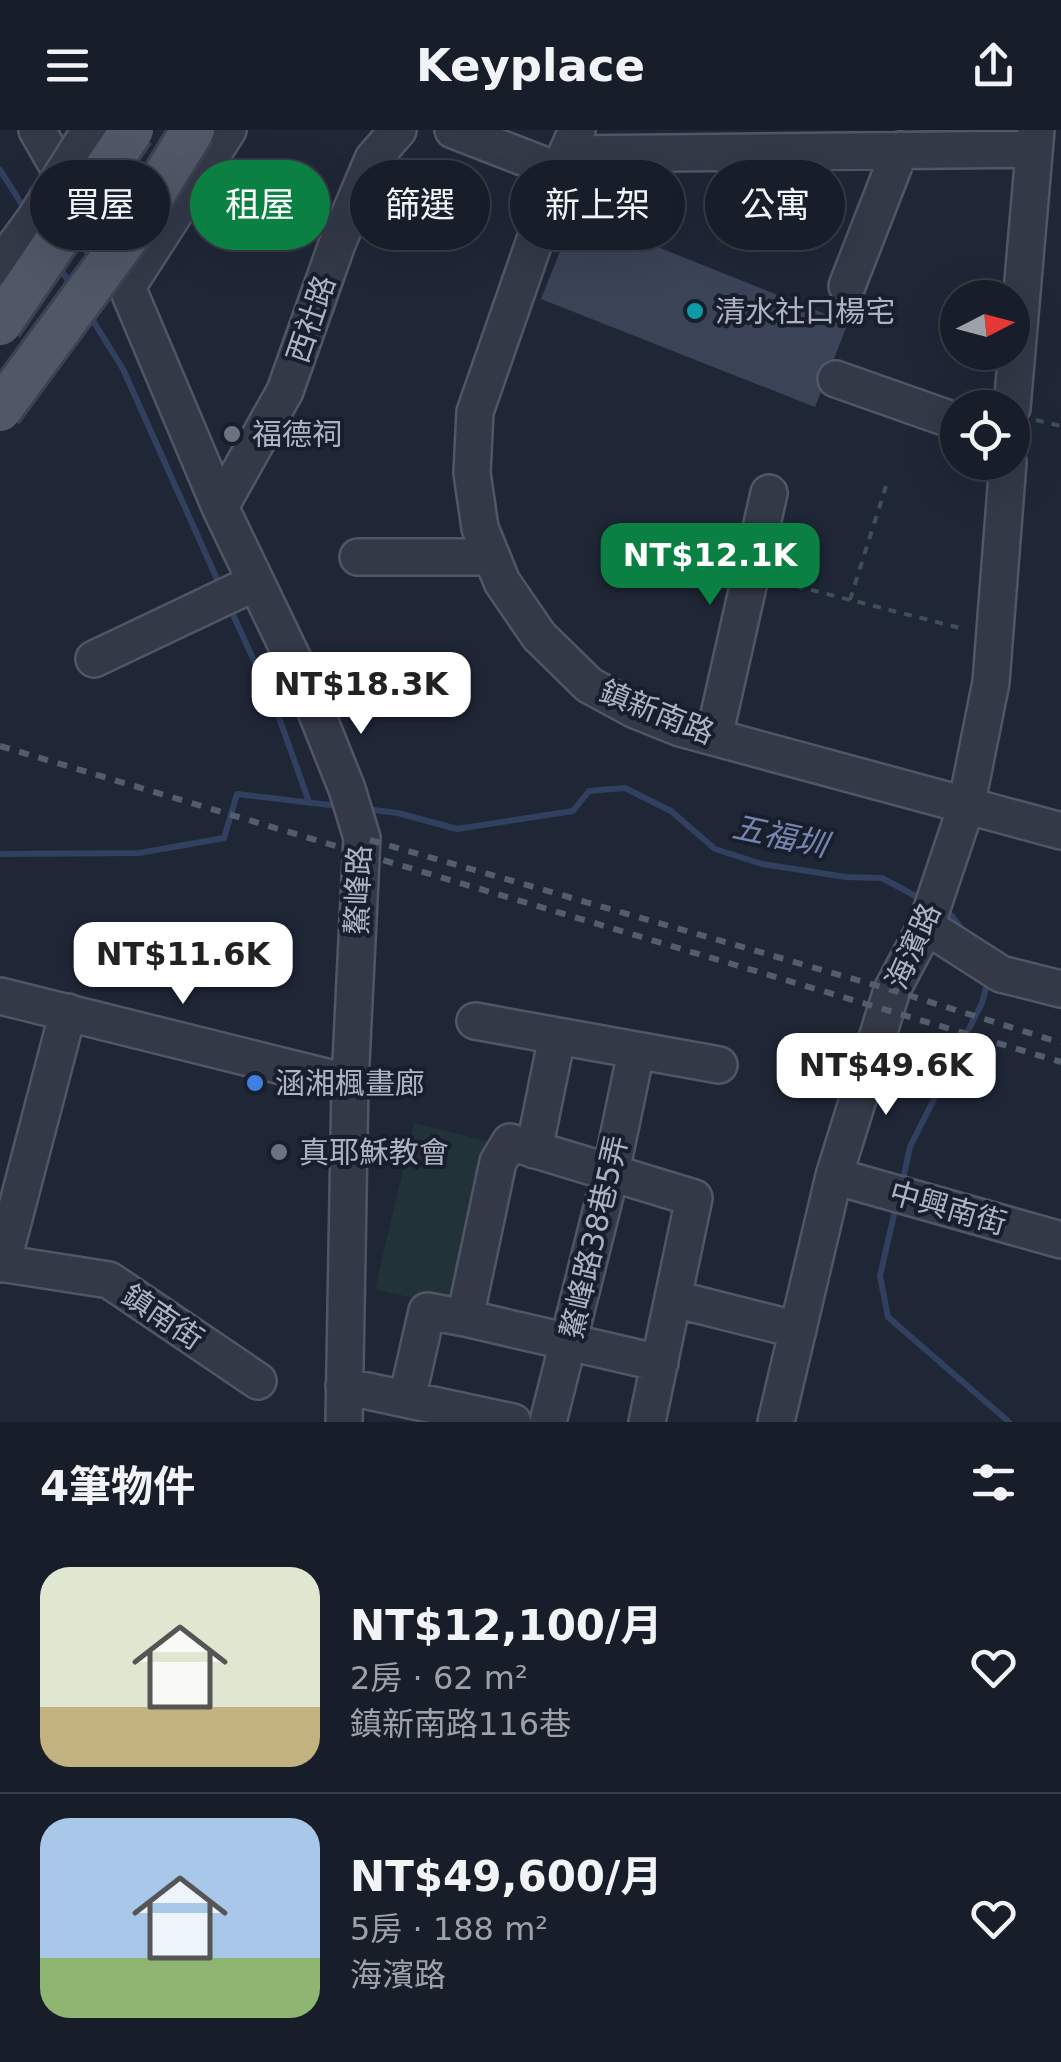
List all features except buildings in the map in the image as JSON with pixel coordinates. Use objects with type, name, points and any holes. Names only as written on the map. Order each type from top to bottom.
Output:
[{"type":"main road","points":[[0,284],[103,130]]},
{"type":"main road","points":[[0,324],[132,130]]},
{"type":"main road","points":[[0,372],[37,326],[164,130]]},
{"type":"main road","points":[[0,410],[125,240],[194,130]]},
{"type":"street","points":[[0,266],[90,130]]},
{"type":"street","points":[[0,431],[78,331],[209,130]]},
{"type":"street","points":[[127,287],[228,130]]},
{"type":"street","name":"西社路","points":[[220,507],[285,391],[337,244],[374,159],[398,130]]},
{"type":"street","points":[[453,130],[568,152],[796,141],[900,150],[1035,140],[1014,390]]},
{"type":"street","name":"鰲峰路","points":[[53,139],[127,287],[220,507],[304,684],[347,789],[362,838],[350,1083],[344,1422]]},
{"type":"street","points":[[847,286],[900,150]]},
{"type":"street","name":"鎮新南路","points":[[568,152],[475,412],[472,473],[480,528],[502,582],[538,636],[589,686],[635,710],[714,737],[1061,831]]},
{"type":"street","points":[[836,379],[940,416]]},
{"type":"street","name":"海濱路","points":[[776,1422],[834,1176],[892,990],[926,926],[966,807],[991,682],[1007,480]]},
{"type":"street","points":[[714,737],[769,494]]},
{"type":"street","points":[[358,557],[492,557]]},
{"type":"street","points":[[94,658],[256,582]]},
{"type":"street","points":[[926,926],[1001,974],[1061,989]]},
{"type":"street","points":[[0,996],[350,1083]]},
{"type":"street","name":"鎮南街","points":[[68,1012],[1,1264],[108,1280],[258,1381]]},
{"type":"street","points":[[475,1021],[719,1065]]},
{"type":"street","points":[[534,1150],[557,1037]]},
{"type":"street","name":"鰲峰路38巷5弄","points":[[548,1422],[611,1172],[636,1052]]},
{"type":"street","points":[[465,1318],[498,1162],[510,1142],[694,1198],[647,1422]]},
{"type":"street","name":"中興南街","points":[[834,1176],[1061,1240]]},
{"type":"street","points":[[675,1299],[798,1330]]},
{"type":"street","points":[[407,1399],[427,1311],[660,1363]]},
{"type":"street","points":[[344,1386],[513,1422]]},
{"type":"path","points":[[850,600],[886,486]]},
{"type":"path","points":[[751,574],[995,638]]},
{"type":"path","points":[[304,684],[456,684]]},
{"type":"shaded area","points":[[414,1123],[494,1143],[459,1309],[375,1289]]},
{"type":"waterway","points":[[0,170],[26,211]]},
{"type":"waterway","points":[[58,265],[73,288]]},
{"type":"waterway","points":[[90,316],[123,369],[221,588]]},
{"type":"waterway","points":[[230,608],[276,709],[309,802]]},
{"type":"waterway","name":"五福圳","points":[[365,809],[398,813],[457,829],[573,811],[589,791],[625,788],[671,811],[715,849],[762,864],[846,877],[882,878],[921,899]]},
{"type":"waterway","name":"五福圳","points":[[0,854],[139,853],[224,838],[237,794],[338,806]]},
{"type":"waterway","name":"五福圳","points":[[941,910],[952,916],[964,932]]},
{"type":"waterway","name":"五福圳","points":[[902,1184],[910,1147],[982,1003],[988,980]]},
{"type":"waterway","name":"五福圳","points":[[896,1206],[880,1276],[888,1317],[1009,1422]]},
{"type":"railway","points":[[0,746],[1061,1062]]},
{"type":"railway","points":[[370,840],[892,990],[1061,1043]]},
{"type":"place","name":"清水社口楊宅","points":[[695,311]]},
{"type":"place","name":"福德祠","points":[[232,434]]},
{"type":"place","name":"涵湘楓畫廊","points":[[255,1083]]},
{"type":"place","name":"真耶穌教會","points":[[279,1152]]}]
